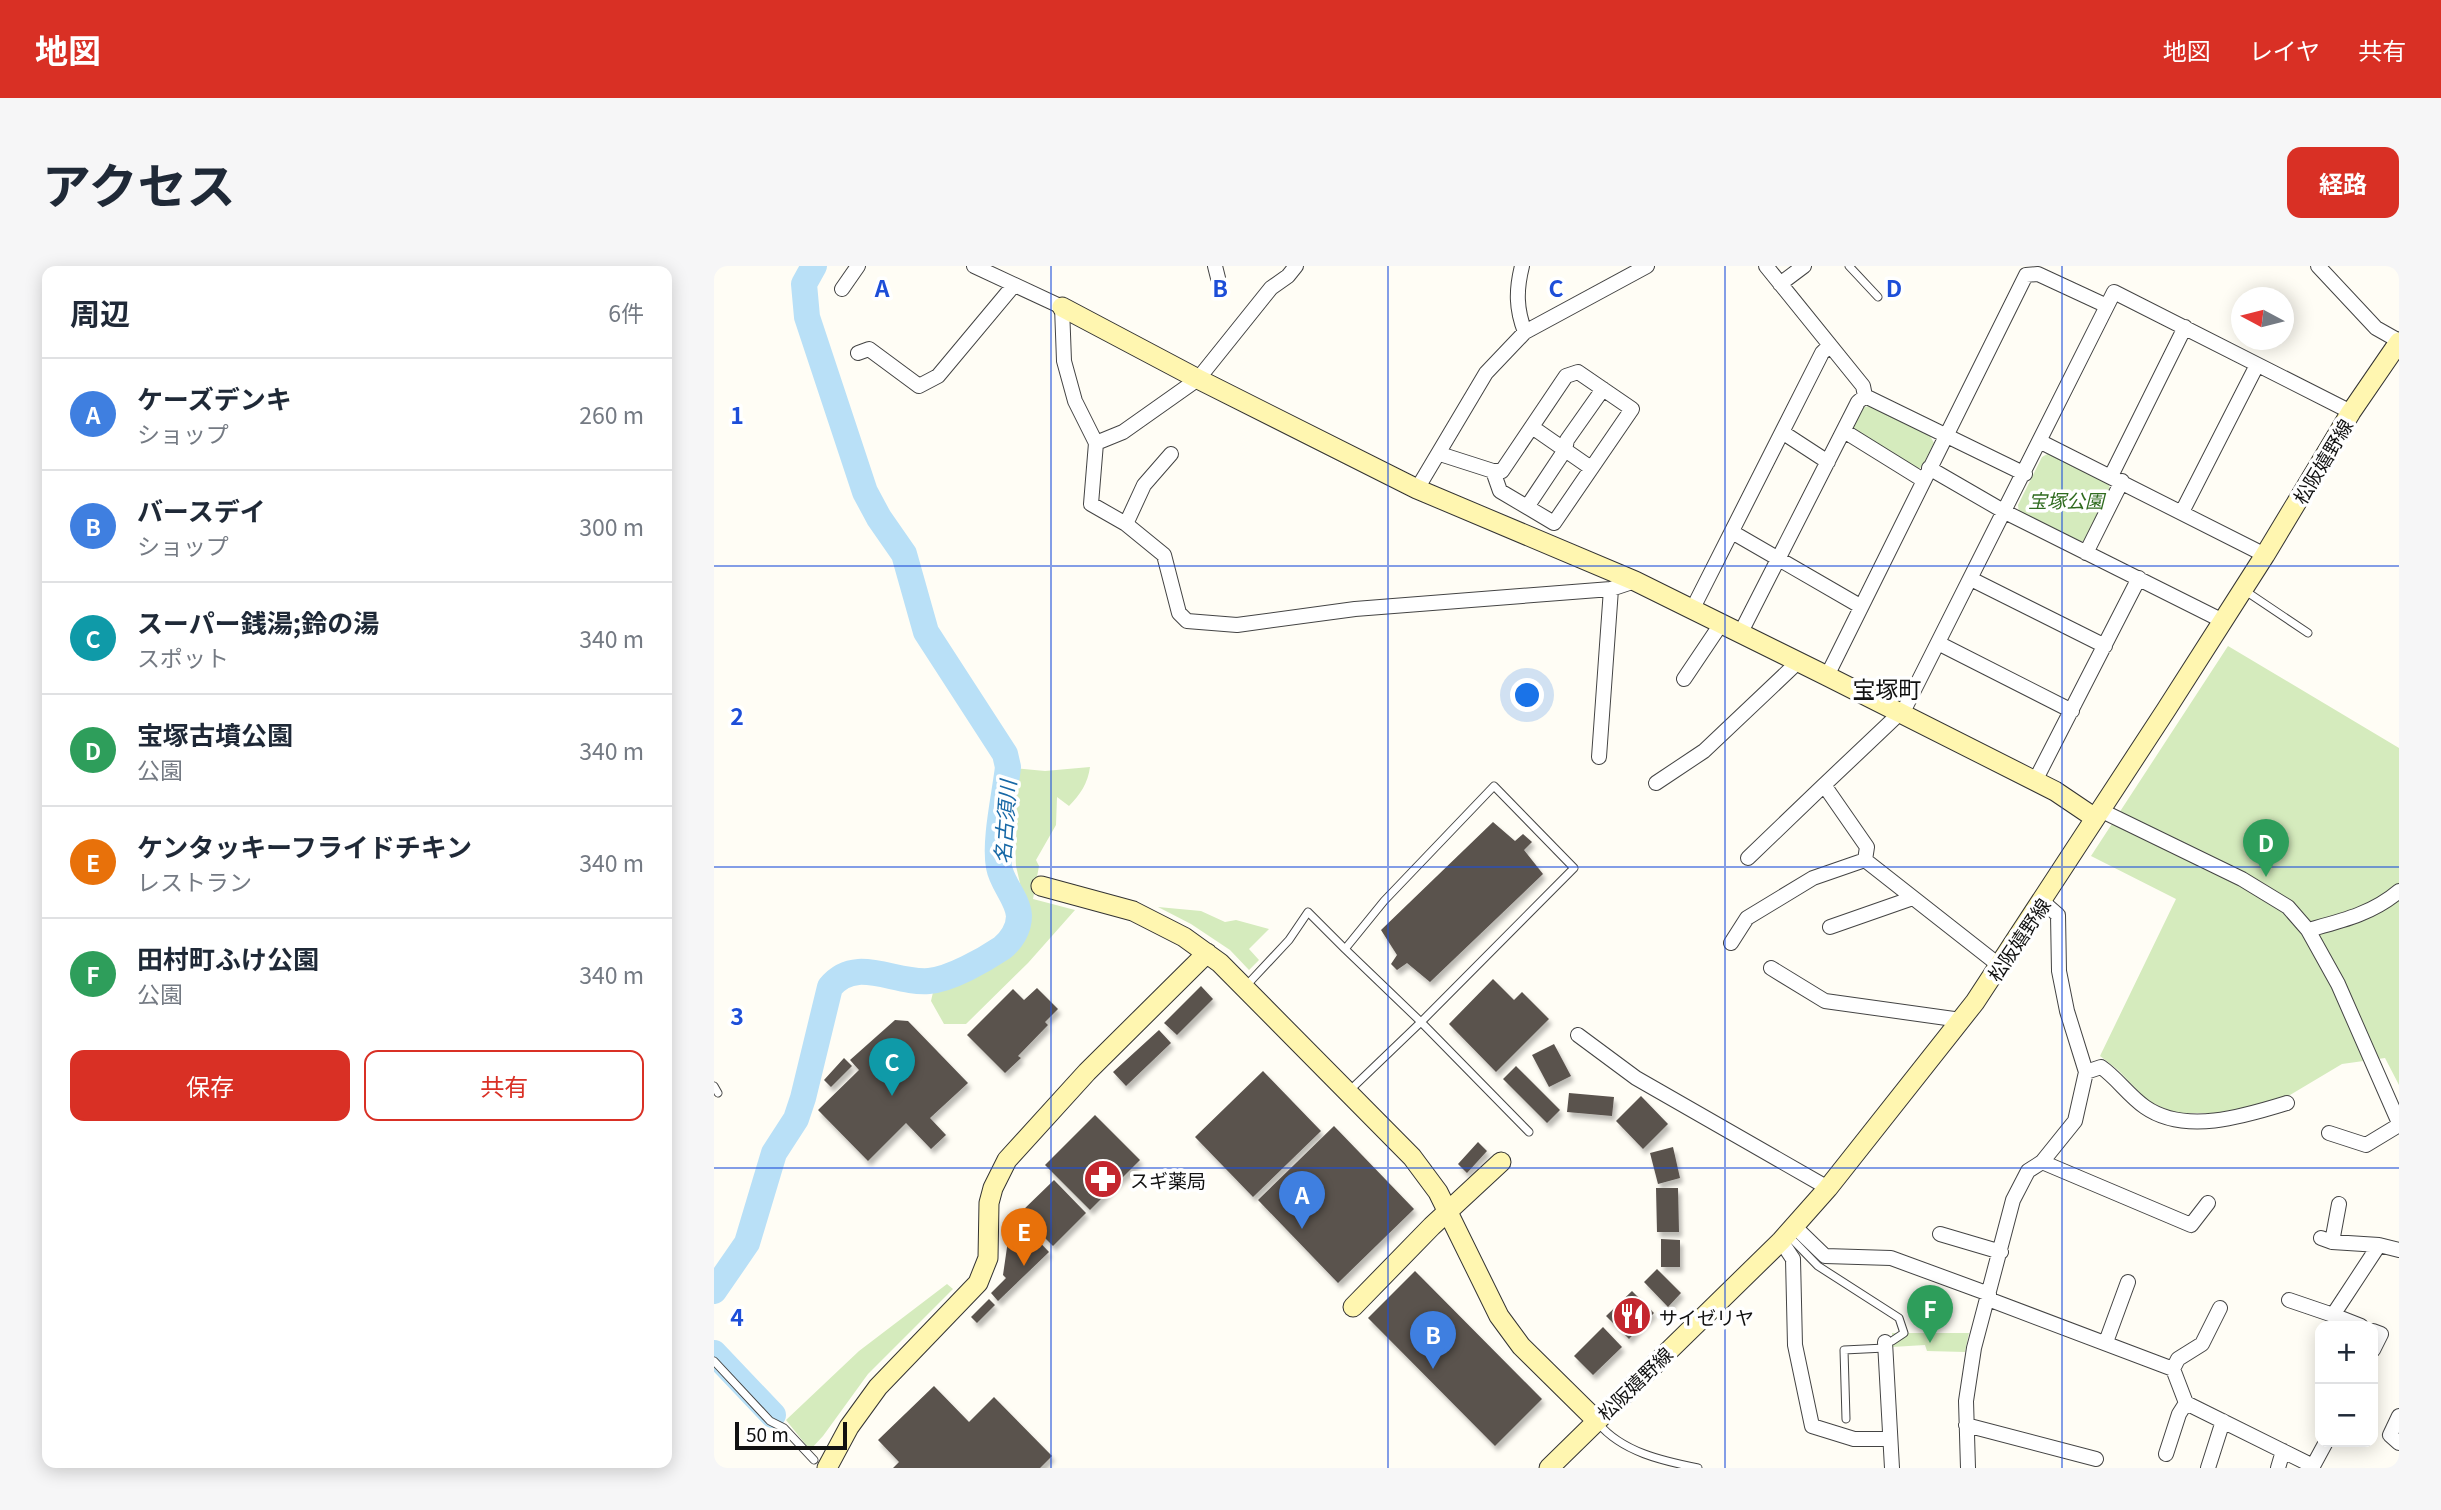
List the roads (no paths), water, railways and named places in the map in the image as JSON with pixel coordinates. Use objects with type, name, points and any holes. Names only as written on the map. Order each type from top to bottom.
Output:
[{"type":"street","points":[[842,289],[858,266]]},
{"type":"street","points":[[974,266],[1062,307],[1417,489],[1635,581],[2097,814],[2242,879],[2288,907],[2308,930],[2338,984],[2399,1124],[2366,1145],[2329,1133]]},
{"type":"street","points":[[1096,443],[1123,432],[1198,379],[1271,288],[1288,276],[1296,266]]},
{"type":"street","points":[[1522,266],[1517,302],[1518,314],[1525,332]]},
{"type":"street","points":[[1417,489],[1486,373],[1525,332],[1647,266]]},
{"type":"street","points":[[1766,266],[1863,386],[1865,396]]},
{"type":"street","points":[[1780,284],[1804,266]]},
{"type":"street","points":[[2318,266],[2376,328],[2399,341]]},
{"type":"street","points":[[1827,676],[2026,275],[2038,274],[2107,306]]},
{"type":"street","points":[[858,353],[869,349],[919,386],[938,376],[1014,285]]},
{"type":"street","points":[[1748,858],[1901,713],[2025,474],[2115,292],[2351,412]]},
{"type":"street","points":[[1062,307],[1064,361],[1074,401],[1096,443],[1091,504],[1126,524],[1164,555],[1179,613],[1187,621],[1237,625],[1355,609],[1611,589],[1635,581]]},
{"type":"street","points":[[2086,553],[2185,327]]},
{"type":"street","name":"松阪嬉野線","points":[[1549,1468],[1595,1420],[1788,1234],[1828,1188],[1961,1020],[2043,902],[2265,555],[2351,412],[2399,341]]},
{"type":"street","points":[[1692,610],[1822,353],[1830,345]]},
{"type":"street","points":[[2182,512],[2257,365]]},
{"type":"street","points":[[1440,454],[1493,471],[1502,471],[1566,376],[1578,372],[1632,409],[1554,523],[1500,491],[1493,471]]},
{"type":"street","points":[[1527,507],[1565,450],[1567,440],[1603,389]]},
{"type":"street","points":[[1865,396],[2025,474]]},
{"type":"street","points":[[1740,634],[1858,402],[1865,396]]},
{"type":"street","points":[[1532,427],[1591,468]]},
{"type":"street","points":[[1844,431],[2223,621]]},
{"type":"street","points":[[1782,432],[1828,462]]},
{"type":"street","points":[[2041,442],[2265,555]]},
{"type":"street","points":[[1126,524],[1144,485],[1171,454]]},
{"type":"street","points":[[1732,532],[1860,606]]},
{"type":"street","points":[[2035,781],[2139,578]]},
{"type":"street","points":[[1971,579],[2105,646]]},
{"type":"street","points":[[1599,757],[1611,589]]},
{"type":"street","points":[[1684,680],[1721,624]]},
{"type":"street","points":[[1938,643],[2072,711]]},
{"type":"street","points":[[1656,783],[1704,751],[1798,662]]},
{"type":"street","points":[[1824,785],[1867,847],[1865,860]]},
{"type":"street","points":[[1865,860],[2000,967]]},
{"type":"street","points":[[1731,943],[1747,918],[1813,878],[1865,860]]},
{"type":"street","points":[[1041,886],[1133,911],[1184,937],[1207,953],[1244,988],[1412,1157],[1438,1192],[1499,1316],[1521,1346],[1595,1420]]},
{"type":"street","points":[[2308,930],[2359,915],[2384,904],[2399,891]]},
{"type":"street","points":[[1830,927],[1913,898]]},
{"type":"street","points":[[1968,1468],[1966,1401],[1974,1348],[2013,1200],[2028,1171],[2042,1162],[2075,1121],[2086,1072],[2067,1012],[2059,971],[2058,915],[2043,902]]},
{"type":"street","points":[[821,1464],[878,1387],[978,1283],[988,1258],[989,1203],[993,1188],[1007,1160],[1087,1072],[1207,953]]},
{"type":"street","points":[[1771,968],[1825,1001],[1961,1020]]},
{"type":"street","points":[[1578,1035],[1636,1078],[1828,1188]]},
{"type":"street","points":[[2086,1072],[2101,1067],[2134,1099],[2151,1111],[2169,1118],[2234,1119],[2287,1103]]},
{"type":"street","points":[[1353,1307],[1432,1226],[1501,1162]]},
{"type":"street","points":[[2042,1162],[2191,1225],[2208,1203]]},
{"type":"street","points":[[2339,1204],[2327,1240],[2379,1245],[2399,1250]]},
{"type":"street","points":[[1788,1234],[1825,1256],[1891,1258],[2173,1369],[2186,1403],[2314,1466],[2324,1447]]},
{"type":"street","points":[[1788,1234],[1793,1259],[1795,1345],[1812,1426],[1854,1439],[1890,1439]]},
{"type":"street","points":[[1940,1234],[2001,1252]]},
{"type":"street","points":[[2333,1315],[2379,1245]]},
{"type":"street","points":[[2106,1342],[2128,1282]]},
{"type":"street","points":[[2289,1300],[2348,1321]]},
{"type":"street","points":[[2173,1369],[2178,1359],[2202,1344],[2220,1308]]},
{"type":"street","points":[[1887,1343],[1892,1468]]},
{"type":"street","points":[[2166,1454],[2179,1414],[2186,1403]]},
{"type":"street","points":[[2399,1416],[2389,1435],[2399,1443]]},
{"type":"street","points":[[2208,1468],[2223,1421]]},
{"type":"street","points":[[1966,1425],[2096,1460]]},
{"type":"street","points":[[2278,1468],[2283,1451]]},
{"type":"lane","points":[[1849,266],[1878,297]]},
{"type":"lane","points":[[2243,589],[2308,633]]},
{"type":"lane","points":[[1345,950],[1384,901],[1494,786],[1574,868],[1347,1093]]},
{"type":"lane","points":[[1244,988],[1289,940],[1308,912],[1529,1132]]},
{"type":"lane","points":[[1788,1234],[1818,1266],[1899,1318],[1905,1333],[1887,1343],[1844,1350],[1846,1419]]},
{"type":"lane","points":[[714,1361],[770,1421],[784,1428],[821,1464]]},
{"type":"lane","points":[[1595,1420],[1607,1434],[1655,1460],[1698,1468]]},
{"type":"waterway","name":"名古須川","points":[[714,1291],[747,1243],[774,1153],[796,1119],[830,987],[840,978],[852,973],[876,973],[916,981],[947,977],[1002,948],[1014,934],[1019,921],[1018,910],[1001,873],[998,856],[1008,767],[1005,754],[926,632],[904,554],[865,492],[807,317],[804,284],[814,266]]},
{"type":"waterway","name":"名古須川","points":[[714,1353],[773,1415]]},
{"type":"place","name":"宝塚古墳公園","points":[[2266,877]]},
{"type":"place","name":"スーパー銭湯;鈴の湯","points":[[892,1096]]},
{"type":"place","name":"スギ薬局","points":[[1103,1179]]},
{"type":"place","name":"ケーズデンキ","points":[[1302,1229]]},
{"type":"place","name":"ケンタッキーフライドチキン","points":[[1024,1266]]},
{"type":"place","name":"サイゼリヤ","points":[[1632,1316]]},
{"type":"place","name":"田村町ふけ公園","points":[[1930,1343]]},
{"type":"place","name":"バースデイ","points":[[1433,1369]]},
{"type":"district","name":"宝塚町","points":[[1887,688]]},
{"type":"park label","name":"宝塚公園","points":[[2066,499]]}]
